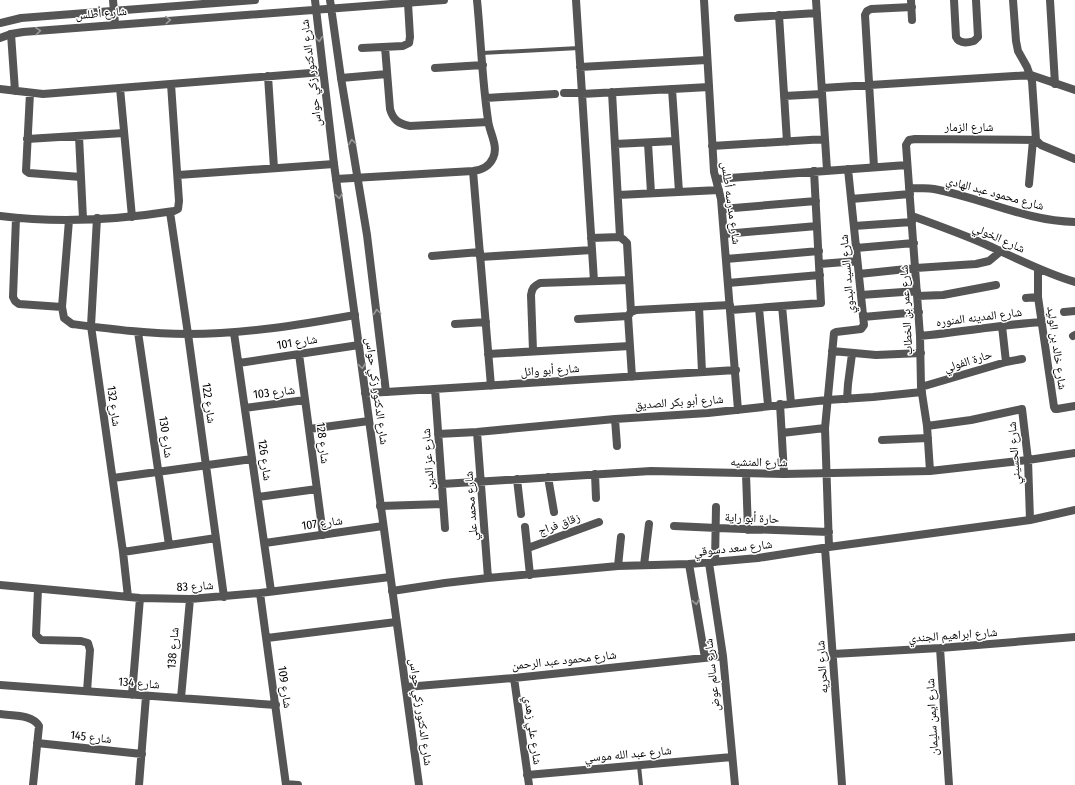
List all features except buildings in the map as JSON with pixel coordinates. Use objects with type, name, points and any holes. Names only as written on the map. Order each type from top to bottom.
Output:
[{"type":"street","points":[[113,0],[115,24]]},
{"type":"street","name":"شارع أطلس","points":[[0,22],[22,18],[114,10],[255,0]]},
{"type":"street","name":"شارع الدكتور زكي حواس","points":[[315,0],[334,164],[419,785]]},
{"type":"street","name":"شارع أطلس","points":[[0,38],[11,34],[115,24],[316,9],[331,4],[408,3],[444,0]]},
{"type":"street","points":[[336,179],[473,172],[482,170],[489,165],[495,150],[488,122],[478,0]]},
{"type":"street","points":[[576,0],[594,281]]},
{"type":"street","name":"شارع مدرسه أطلس","points":[[704,0],[712,146],[716,179],[722,209],[738,410]]},
{"type":"street","points":[[816,0],[827,170]]},
{"type":"street","points":[[954,0],[956,37],[959,42],[974,42],[978,37],[976,0]]},
{"type":"street","points":[[1013,0],[1018,51],[1030,76],[1035,140],[1029,184]]},
{"type":"street","points":[[1050,0],[1055,84]]},
{"type":"street","points":[[362,48],[403,46],[409,43],[408,3]]},
{"type":"street","points":[[874,167],[865,15],[871,9],[911,3],[912,20]]},
{"type":"street","name":"شارع الدكتور زكي حواس","points":[[331,4],[341,78],[367,235],[386,392]]},
{"type":"street","points":[[738,18],[817,12]]},
{"type":"street","points":[[779,15],[787,142]]},
{"type":"street","points":[[11,34],[15,91]]},
{"type":"street","points":[[385,47],[390,109],[392,116],[396,121],[403,125],[410,126],[488,122]]},
{"type":"street","points":[[580,67],[707,60]]},
{"type":"street","points":[[435,68],[483,65]]},
{"type":"street","points":[[0,89],[43,94],[323,72]]},
{"type":"street","points":[[341,78],[387,74]]},
{"type":"street","points":[[268,76],[274,168]]},
{"type":"street","points":[[784,96],[869,86],[1030,76],[1075,90]]},
{"type":"street","points":[[0,216],[69,220],[132,217],[170,212],[178,209],[180,205],[171,84]]},
{"type":"street","points":[[564,94],[709,87]]},
{"type":"street","points":[[120,88],[132,217]]},
{"type":"street","points":[[672,89],[679,192]]},
{"type":"street","points":[[612,92],[620,237]]},
{"type":"street","points":[[30,93],[26,169],[28,172],[81,176]]},
{"type":"street","points":[[486,98],[555,94]]},
{"type":"street","points":[[27,139],[124,133]]},
{"type":"street","points":[[79,136],[83,219]]},
{"type":"street","points":[[712,146],[825,139]]},
{"type":"street","name":"شارع الزمار","points":[[906,148],[909,140],[915,139],[1035,140]]},
{"type":"street","points":[[1035,140],[1075,159]]},
{"type":"street","points":[[615,144],[675,141]]},
{"type":"street","points":[[648,143],[651,193]]},
{"type":"street","name":"شارع عمر بن الخطاب","points":[[906,148],[916,268],[922,389],[927,426],[930,471]]},
{"type":"street","points":[[178,175],[334,164]]},
{"type":"street","points":[[716,179],[907,165]]},
{"type":"street","name":"شارع السيد البدوي","points":[[827,400],[835,332],[861,330],[864,326],[848,169]]},
{"type":"street","points":[[473,172],[491,386]]},
{"type":"street","points":[[578,319],[629,314],[636,310],[699,307],[759,308],[821,303],[814,172]]},
{"type":"street","name":"شارع محمود عبد الهادي","points":[[851,199],[933,189],[1036,218],[1053,221],[1075,222]]},
{"type":"street","points":[[618,195],[719,190]]},
{"type":"street","points":[[722,209],[816,201]]},
{"type":"street","name":"شارع 122","points":[[170,212],[224,596]]},
{"type":"street","points":[[16,218],[12,291],[15,301],[19,304],[62,308]]},
{"type":"street","name":"شارع 132","points":[[97,218],[91,326],[128,597]]},
{"type":"street","points":[[854,226],[912,219]]},
{"type":"street","name":"شارع الخولي","points":[[912,219],[948,228],[1038,269],[1075,282]]},
{"type":"street","points":[[69,220],[62,313],[67,322],[72,324],[138,332],[188,334],[279,328],[355,315]]},
{"type":"street","points":[[724,234],[817,226]]},
{"type":"street","points":[[591,238],[620,237],[626,243],[629,280],[632,377]]},
{"type":"street","points":[[856,248],[914,243]]},
{"type":"street","points":[[432,256],[592,250]]},
{"type":"street","points":[[726,259],[819,251]]},
{"type":"street","points":[[859,274],[976,264],[988,261],[1001,252]]},
{"type":"street","points":[[820,264],[857,261]]},
{"type":"street","name":"شارع خالد بن الوليد","points":[[1038,269],[1038,297],[1054,408],[1057,410],[1075,406]]},
{"type":"street","points":[[728,283],[820,275]]},
{"type":"street","points":[[533,351],[531,294],[535,285],[540,283],[629,280]]},
{"type":"street","points":[[861,295],[917,293],[948,294],[996,285]]},
{"type":"street","points":[[1026,298],[1038,297]]},
{"type":"street","points":[[782,306],[791,403]]},
{"type":"street","points":[[699,307],[702,372]]},
{"type":"street","points":[[759,308],[768,406]]},
{"type":"street","points":[[1064,312],[1075,311]]},
{"type":"street","points":[[863,317],[918,312]]},
{"type":"street","points":[[455,324],[486,322]]},
{"type":"street","name":"شارع المدينه المنوره","points":[[920,336],[1041,322]]},
{"type":"street","points":[[1002,326],[1006,362]]},
{"type":"street","name":"شارع 130","points":[[138,332],[169,545]]},
{"type":"street","name":"شارع 126","points":[[234,332],[271,591]]},
{"type":"street","name":"شارع 101","points":[[239,363],[359,345]]},
{"type":"street","points":[[488,354],[630,346]]},
{"type":"street","points":[[832,351],[876,355],[921,353]]},
{"type":"street","name":"شارع 128","points":[[299,354],[323,535]]},
{"type":"street","points":[[847,399],[848,376],[852,354]]},
{"type":"street","name":"حارة الفولي","points":[[922,389],[1006,362],[1022,359]]},
{"type":"street","name":"شارع أبو وائل","points":[[365,393],[736,370]]},
{"type":"street","name":"شارع عز الدين","points":[[435,389],[445,528]]},
{"type":"street","name":"شارع أبو بكر الصديق","points":[[438,434],[738,410],[780,404],[847,399],[922,389]]},
{"type":"street","name":"شارع 103","points":[[245,408],[305,400]]},
{"type":"street","name":"شارع الحريه","points":[[827,400],[825,428],[829,532],[827,547],[842,785]]},
{"type":"street","points":[[780,404],[784,474]]},
{"type":"street","name":"شارع الحسيني","points":[[927,426],[971,420],[1021,408],[1024,412],[1028,460],[1030,520]]},
{"type":"street","points":[[615,419],[617,446]]},
{"type":"street","points":[[309,429],[369,421]]},
{"type":"street","points":[[782,432],[825,428]]},
{"type":"street","name":"شارع محمد علي","points":[[477,432],[488,578]]},
{"type":"street","points":[[882,440],[928,438]]},
{"type":"street","name":"شارع المنشيه","points":[[442,484],[671,470],[746,474],[827,474],[930,471],[1075,453]]},
{"type":"street","points":[[112,478],[252,459]]},
{"type":"street","points":[[595,474],[596,498]]},
{"type":"street","points":[[746,474],[748,530]]},
{"type":"street","points":[[548,477],[554,512]]},
{"type":"street","points":[[517,479],[521,514]]},
{"type":"street","points":[[258,497],[317,489]]},
{"type":"street","points":[[380,506],[444,504]]},
{"type":"street","name":"شارع سالم عوض","points":[[716,507],[717,528],[712,563],[724,656],[735,785]]},
{"type":"street","name":"شارع سعد دسوقي","points":[[392,591],[488,578],[618,566],[712,563],[758,558],[827,547],[1030,520],[1075,510]]},
{"type":"street","name":"زقاق فراج","points":[[528,548],[599,522]]},
{"type":"street","points":[[644,565],[649,524]]},
{"type":"street","name":"شارع 107","points":[[264,543],[383,526]]},
{"type":"street","name":"حارة أبو راية","points":[[674,526],[829,532]]},
{"type":"street","points":[[526,527],[530,575]]},
{"type":"street","points":[[618,566],[621,536]]},
{"type":"street","points":[[123,552],[216,538]]},
{"type":"street","points":[[689,564],[705,658]]},
{"type":"street","name":"شارع 83","points":[[0,585],[140,598],[190,599],[260,593],[390,577]]},
{"type":"street","points":[[38,589],[36,635],[41,640],[81,641],[88,643],[90,650],[87,691]]},
{"type":"street","name":"شارع 109","points":[[260,593],[286,784]]},
{"type":"street","points":[[132,695],[140,598]]},
{"type":"street","name":"شارع 138","points":[[181,698],[190,599]]},
{"type":"street","points":[[266,638],[396,622]]},
{"type":"street","name":"شارع ابراهيم الجندي","points":[[833,654],[940,648],[1075,637]]},
{"type":"street","name":"شارع ايمن سليمان","points":[[940,648],[948,785]]},
{"type":"street","name":"شارع محمود عبد الرحمن","points":[[406,687],[514,678],[724,656]]},
{"type":"street","name":"شارع علي زهدي","points":[[514,678],[529,785]]},
{"type":"street","name":"شارع 134","points":[[0,685],[276,705]]},
{"type":"street","points":[[139,785],[146,696]]},
{"type":"street","points":[[0,714],[32,718],[39,726],[33,785]]},
{"type":"street","name":"شارع 145","points":[[38,743],[142,754]]},
{"type":"street","name":"شارع عبد الله موسي","points":[[527,775],[732,757]]},
{"type":"street","points":[[286,784],[298,785]]},
{"type":"lane","points":[[482,53],[579,48]]},
{"type":"lane","points":[[638,766],[641,785]]}]
